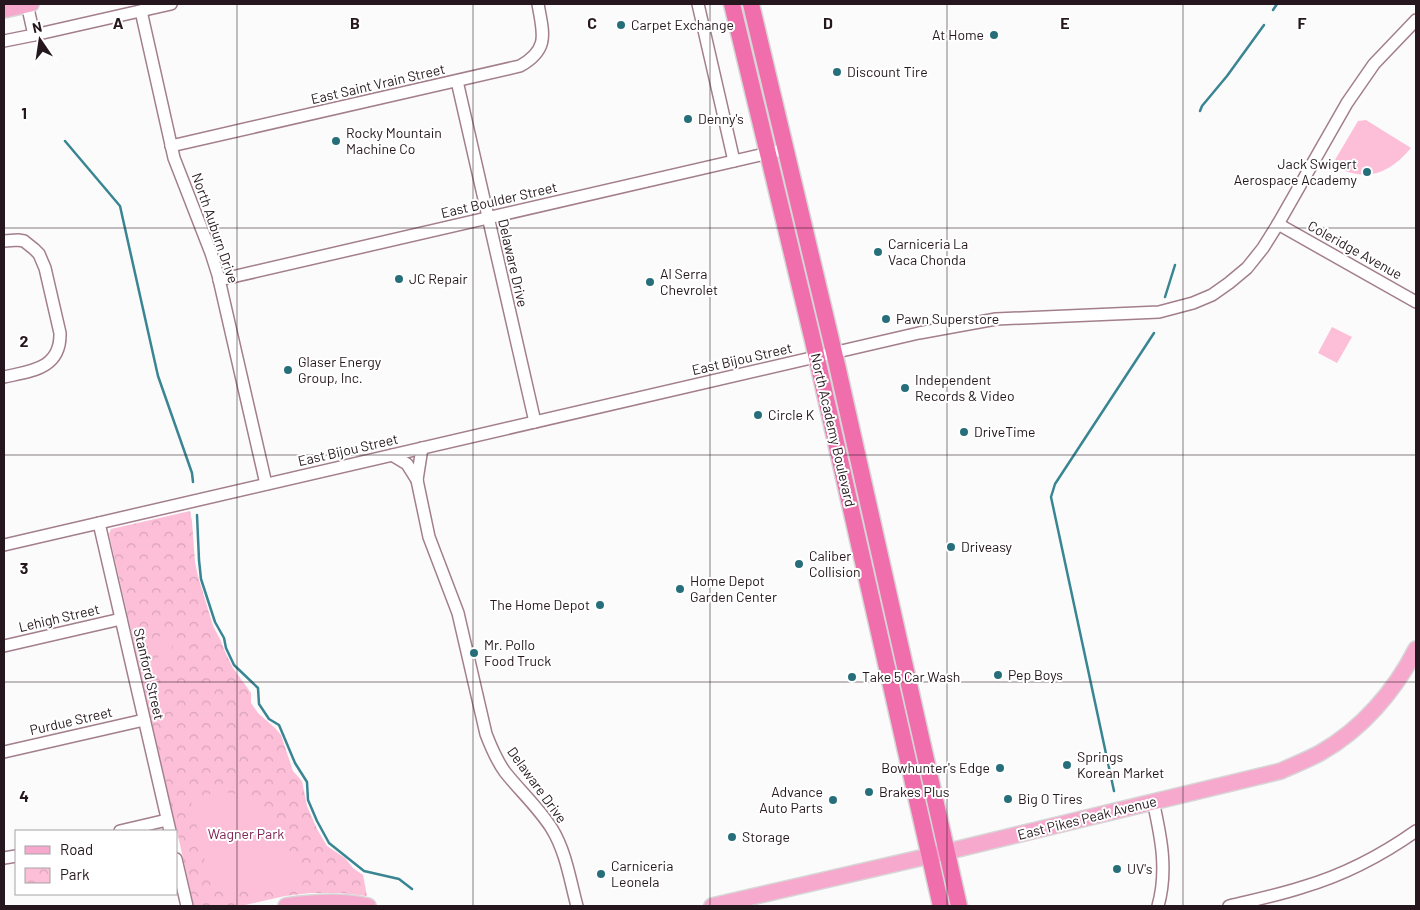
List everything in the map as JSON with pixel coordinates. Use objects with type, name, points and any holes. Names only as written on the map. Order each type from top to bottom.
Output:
[{"type":"highway","name":"North Academy Boulevard","points":[[732,4],[816,357],[941,906]]},
{"type":"highway","name":"North Academy Boulevard","points":[[751,4],[834,352],[959,906]]},
{"type":"main road","points":[[4,10],[28,4]]},
{"type":"main road","name":"East Pikes Peak Avenue","points":[[712,906],[947,852],[1281,770],[1321,752],[1351,732],[1373,711],[1400,679],[1416,649]]},
{"type":"main road","points":[[286,906],[312,902],[368,906]]},
{"type":"street","points":[[28,4],[34,35]]},
{"type":"street","points":[[4,42],[171,4]]},
{"type":"street","name":"East Saint Vrain Street","points":[[171,146],[457,82],[520,66],[533,57],[543,38],[538,4]]},
{"type":"street","points":[[698,4],[734,161]]},
{"type":"street","name":"North Auburn Drive","points":[[141,11],[174,158],[219,280],[266,484]]},
{"type":"street","name":"East Bijou Street","points":[[4,545],[919,333],[996,319],[1159,312],[1193,303],[1212,295],[1229,283],[1246,268],[1263,248],[1328,134],[1360,84],[1374,64],[1416,20]]},
{"type":"street","name":"Delaware Drive","points":[[457,82],[534,422]]},
{"type":"street","name":"East Boulder Street","points":[[219,280],[786,149]]},
{"type":"street","name":"Coleridge Avenue","points":[[1278,224],[1416,302]]},
{"type":"street","points":[[4,241],[24,241],[39,254],[45,268],[60,334],[60,342],[51,361],[40,368],[4,378]]},
{"type":"street","name":"Delaware Drive","points":[[417,480],[422,448]]},
{"type":"street","name":"Delaware Drive","points":[[392,456],[407,464],[417,480],[429,537],[458,613],[486,734],[504,770],[551,828],[564,856],[577,906]]},
{"type":"street","name":"Stanford Street","points":[[99,523],[168,826]]},
{"type":"street","name":"Lehigh Street","points":[[4,646],[121,619]]},
{"type":"street","name":"Purdue Street","points":[[4,752],[144,720]]},
{"type":"street","points":[[1153,801],[1163,851],[1158,906]]},
{"type":"street","points":[[130,830],[168,826]]},
{"type":"street","points":[[1229,906],[1286,893],[1326,880],[1373,858],[1416,831]]},
{"type":"street","points":[[178,868],[187,906]]},
{"type":"green space","points":[[1366,120],[1411,148],[1394,165],[1375,173],[1355,174],[1332,165],[1358,121]]},
{"type":"green space","points":[[1332,327],[1352,337],[1337,363],[1318,353]]},
{"type":"green space","name":"Wagner Park","points":[[190,511],[195,562],[213,626],[233,668],[251,693],[251,703],[258,713],[281,735],[293,771],[302,781],[307,806],[317,829],[327,846],[345,858],[353,868],[363,875],[367,896],[341,893],[310,893],[285,896],[241,906],[194,906],[109,534],[111,529]]},
{"type":"green space","points":[[169,634],[175,660],[160,663],[153,638]]},
{"type":"green space","points":[[221,792],[251,799],[269,813],[281,838],[300,865],[303,878],[302,886],[216,891],[211,887],[191,801],[200,796]]},
{"type":"waterway","points":[[1273,10],[1277,4]]},
{"type":"waterway","points":[[1200,111],[1264,25]]},
{"type":"waterway","points":[[65,141],[120,206],[158,376],[192,473],[193,482]]},
{"type":"waterway","points":[[1165,297],[1175,265]]},
{"type":"waterway","points":[[1114,791],[1051,497],[1055,484],[1154,333]]},
{"type":"waterway","points":[[197,515],[201,579],[215,622],[224,638],[226,648],[234,665],[258,688],[259,704],[269,719],[279,725],[295,763],[307,782],[308,800],[329,843],[364,871],[399,879],[412,889]]},
{"type":"place","name":"Carpet Exchange","points":[[621,25]]},
{"type":"place","name":"At Home","points":[[994,35]]},
{"type":"place","name":"Discount Tire","points":[[837,72]]},
{"type":"place","name":"Denny's","points":[[688,119]]},
{"type":"place","name":"Rocky Mountain Machine Co","points":[[336,141]]},
{"type":"place","name":"Jack Swigert Aerospace Academy","points":[[1367,172]]},
{"type":"place","name":"Carniceria La Vaca Chonda","points":[[878,252]]},
{"type":"place","name":"JC Repair","points":[[399,279]]},
{"type":"place","name":"Al Serra Chevrolet","points":[[650,282]]},
{"type":"place","name":"Pawn Superstore","points":[[886,319]]},
{"type":"place","name":"Glaser Energy Group, Inc.","points":[[288,370]]},
{"type":"place","name":"Independent Records & Video","points":[[905,388]]},
{"type":"place","name":"Circle K","points":[[758,415]]},
{"type":"place","name":"DriveTime","points":[[964,432]]},
{"type":"place","name":"Driveasy","points":[[951,547]]},
{"type":"place","name":"Caliber Collision","points":[[799,564]]},
{"type":"place","name":"Home Depot Garden Center","points":[[680,589]]},
{"type":"place","name":"The Home Depot","points":[[600,605]]},
{"type":"place","name":"Mr. Pollo Food Truck","points":[[474,653]]},
{"type":"place","name":"Pep Boys","points":[[998,675]]},
{"type":"place","name":"Take 5 Car Wash","points":[[852,677]]},
{"type":"place","name":"Springs Korean Market","points":[[1067,765]]},
{"type":"place","name":"Bowhunter's Edge","points":[[1000,768]]},
{"type":"place","name":"Brakes Plus","points":[[869,792]]},
{"type":"place","name":"Big O Tires","points":[[1008,799]]},
{"type":"place","name":"Advance Auto Parts","points":[[833,800]]},
{"type":"place","name":"Storage","points":[[732,837]]},
{"type":"place","name":"UV's","points":[[1117,869]]},
{"type":"place","name":"Carniceria Leonela","points":[[601,874]]}]
